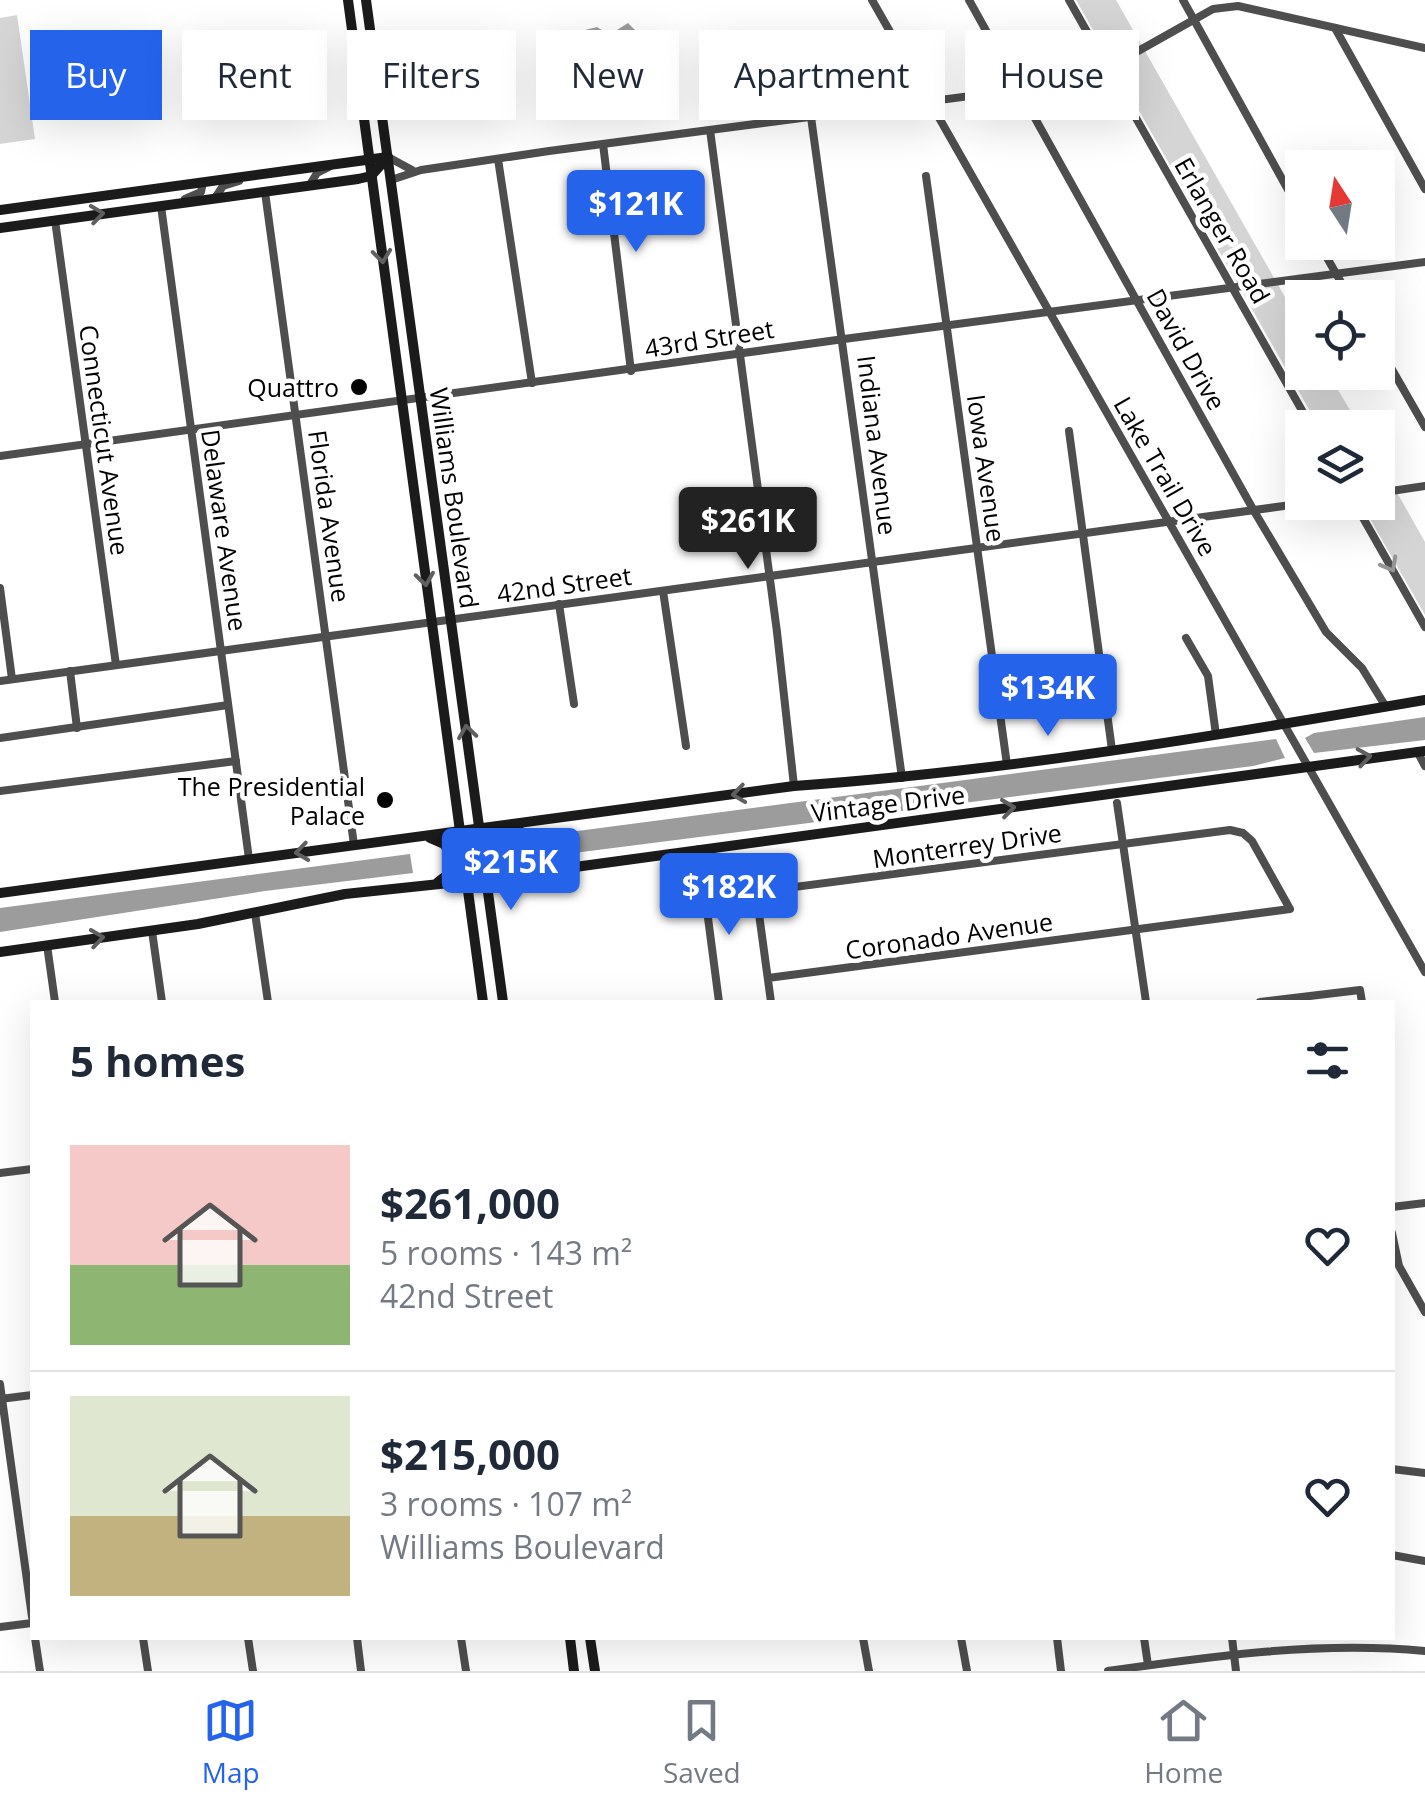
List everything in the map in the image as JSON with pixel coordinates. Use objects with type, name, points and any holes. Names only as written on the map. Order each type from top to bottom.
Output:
[{"type":"street","name":"Williams Boulevard","points":[[348,0],[368,160],[375,172],[400,401],[486,1000]]},
{"type":"street","name":"Williams Boulevard","points":[[366,0],[503,1000]]},
{"type":"street","name":"Lake Trail Drive","points":[[872,0],[889,30]]},
{"type":"street","name":"David Drive","points":[[969,0],[986,30]]},
{"type":"street","name":"Erlanger Road","points":[[1069,0],[1086,30]]},
{"type":"street","points":[[1182,0],[1285,184]]},
{"type":"street","points":[[1139,51],[1193,19],[1227,5],[1425,48]]},
{"type":"street","points":[[1335,28],[1425,189]]},
{"type":"street","points":[[0,210],[388,156],[408,170],[422,170],[788,120]]},
{"type":"street","name":"Indiana Avenue","points":[[811,120],[902,778]]},
{"type":"street","name":"Lake Trail Drive","points":[[941,120],[1425,972]]},
{"type":"street","name":"David Drive","points":[[1037,120],[1254,511],[1326,632],[1362,668],[1386,707]]},
{"type":"street","name":"Erlanger Road","points":[[1137,120],[1302,410]]},
{"type":"street","points":[[710,130],[794,786]]},
{"type":"street","points":[[603,144],[632,370]]},
{"type":"street","points":[[375,172],[388,156]]},
{"type":"street","points":[[498,159],[532,383]]},
{"type":"street","points":[[310,186],[318,173],[338,164]]},
{"type":"street","points":[[2,227],[310,186],[375,172],[391,180],[422,170]]},
{"type":"street","points":[[214,198],[223,186],[257,175]]},
{"type":"street","name":"Iowa Avenue","points":[[926,176],[1007,765]]},
{"type":"street","points":[[164,205],[201,192],[203,182]]},
{"type":"street","name":"Florida Avenue","points":[[265,192],[354,845]]},
{"type":"street","points":[[2,227],[10,215],[46,204]]},
{"type":"street","name":"Delaware Avenue","points":[[164,205],[249,860]]},
{"type":"street","name":"Connecticut Avenue","points":[[55,220],[116,665]]},
{"type":"street","points":[[1328,260],[1340,280]]},
{"type":"street","name":"43rd Street","points":[[0,456],[844,338],[1425,262]]},
{"type":"street","points":[[1395,374],[1425,426]]},
{"type":"street","points":[[1069,431],[1112,750]]},
{"type":"street","points":[[1395,490],[1425,486]]},
{"type":"street","name":"42nd Street","points":[[0,681],[1285,506]]},
{"type":"street","points":[[1364,520],[1425,627]]},
{"type":"street","points":[[0,588],[12,679]]},
{"type":"street","points":[[663,590],[686,746]]},
{"type":"street","points":[[559,604],[574,704]]},
{"type":"street","points":[[1186,638],[1208,676],[1216,735]]},
{"type":"street","points":[[70,671],[78,728]]},
{"type":"street","name":"Vintage Drive","points":[[0,894],[794,786],[1007,765],[1286,726],[1425,700]]},
{"type":"street","points":[[0,738],[228,705]]},
{"type":"street","points":[[1421,751],[1425,766]]},
{"type":"street","name":"Vintage Drive","points":[[0,952],[152,931],[344,894],[486,879],[1421,751]]},
{"type":"street","points":[[0,790],[236,761]]},
{"type":"street","points":[[1118,804],[1146,1000]]},
{"type":"street","points":[[520,824],[503,838],[501,851],[508,864],[523,873]]},
{"type":"street","name":"Monterrey Drive","points":[[768,978],[756,892],[1230,830],[1252,841],[1290,908],[1136,931]]},
{"type":"street","points":[[420,836],[444,844],[452,856],[450,872],[433,884]]},
{"type":"street","points":[[699,848],[719,1000]]},
{"type":"street","points":[[256,913],[268,1000]]},
{"type":"street","points":[[152,931],[162,1000]]},
{"type":"street","name":"Coronado Avenue","points":[[768,978],[1136,931]]},
{"type":"street","points":[[47,945],[55,1000]]},
{"type":"street","points":[[768,978],[771,1000]]},
{"type":"street","points":[[1277,1000],[1360,990],[1362,1000]]},
{"type":"street","points":[[0,1173],[30,1169]]},
{"type":"street","points":[[1395,1208],[1425,1203]]},
{"type":"street","points":[[1395,1250],[1398,1266],[1425,1312]]},
{"type":"street","points":[[0,1384],[30,1606]]},
{"type":"street","points":[[1,1399],[30,1394]]},
{"type":"street","points":[[1395,1469],[1425,1473]]},
{"type":"street","points":[[1395,1556],[1425,1561]]},
{"type":"street","points":[[0,1627],[30,1620]]},
{"type":"street","points":[[35,1640],[40,1671]]},
{"type":"street","points":[[143,1640],[148,1671]]},
{"type":"street","points":[[248,1640],[253,1671]]},
{"type":"street","points":[[357,1640],[361,1671]]},
{"type":"street","points":[[462,1640],[466,1671]]},
{"type":"street","points":[[570,1640],[574,1671]]},
{"type":"street","points":[[590,1640],[595,1671]]},
{"type":"street","points":[[863,1640],[869,1671]]},
{"type":"street","points":[[961,1640],[967,1671]]},
{"type":"street","points":[[1057,1640],[1062,1671]]},
{"type":"street","points":[[1144,1640],[1148,1665]]},
{"type":"street","points":[[1232,1640],[1236,1671]]},
{"type":"street","points":[[1108,1671],[1321,1642],[1425,1651]]},
{"type":"shaded area","points":[[1076,0],[1116,0],[1133,30],[1093,30]]},
{"type":"shaded area","points":[[17,15],[35,139],[0,144],[0,18]]},
{"type":"shaded area","points":[[628,23],[635,30],[617,30]]},
{"type":"shaded area","points":[[1139,40],[1285,297],[1285,367],[1139,111]]},
{"type":"shaded area","points":[[1298,390],[1338,390],[1350,410],[1309,410]]},
{"type":"shaded area","points":[[1395,489],[1425,542],[1425,615],[1371,520],[1395,520]]},
{"type":"shaded area","points":[[1425,717],[1425,740],[1314,753],[1305,738],[1314,733]]},
{"type":"shaded area","points":[[1276,739],[1285,758],[1253,766],[527,859],[524,838]]},
{"type":"shaded area","points":[[410,854],[413,873],[265,891],[0,932],[0,908]]},
{"type":"place","name":"Quattro","points":[[359,387]]},
{"type":"place","name":"The Presidential Palace","points":[[385,800]]}]
